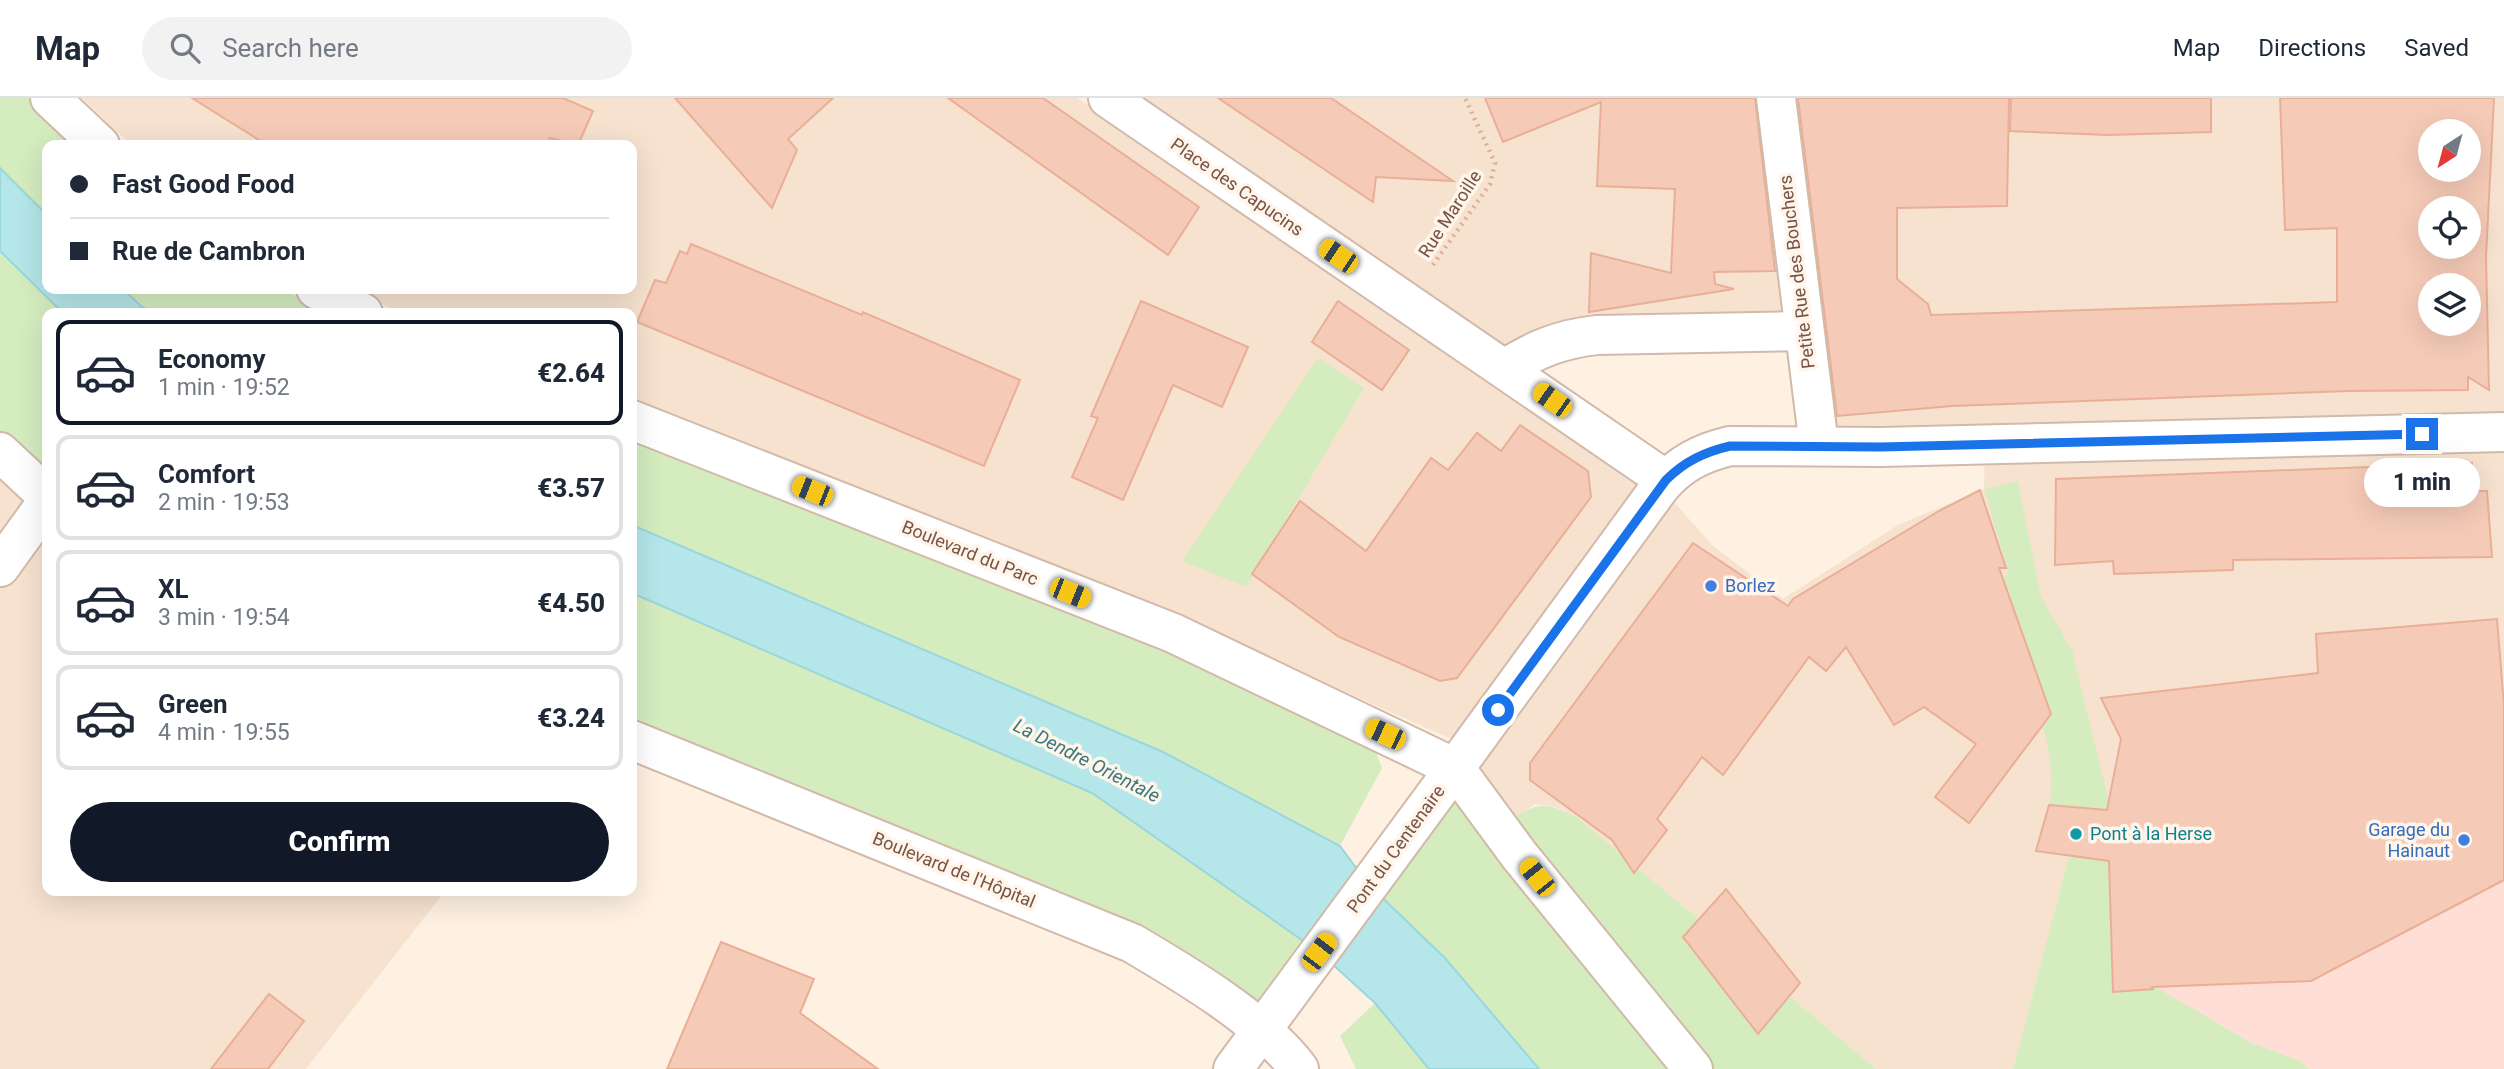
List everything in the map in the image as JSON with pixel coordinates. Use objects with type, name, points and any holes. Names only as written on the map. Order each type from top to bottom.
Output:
[{"type":"street","points":[[50,98],[95,140]]},
{"type":"street","name":"Place des Capucins","points":[[1108,98],[1666,480]]},
{"type":"street","name":"Petite Rue des Bouchers","points":[[1776,98],[1819,446]]},
{"type":"street","points":[[326,294],[353,308]]},
{"type":"street","points":[[1506,369],[1537,349],[1565,338],[1804,331]]},
{"type":"street","name":"Boulevard du Parc","points":[[637,422],[1173,633],[1455,768]]},
{"type":"street","name":"Pont du Centenaire","points":[[1233,1069],[1666,480],[1693,458],[1730,446],[2504,432]]},
{"type":"street","points":[[0,452],[42,491]]},
{"type":"street","points":[[0,567],[42,509]]},
{"type":"street","name":"Boulevard de l'Hôpital","points":[[637,742],[1132,943],[1178,970],[1271,1017],[1300,1069]]},
{"type":"street","points":[[1455,768],[1519,855],[1693,1069]]},
{"type":"path","name":"Rue Maroille","points":[[1407,303],[1490,184],[1496,163],[1465,98]]},
{"type":"shaded area","points":[[82,98],[1077,98],[1645,481],[1456,741],[1180,619],[637,405],[637,308],[392,308],[359,294],[637,294],[637,140],[126,140]]},
{"type":"shaded area","points":[[1108,98],[2504,98],[2504,676],[2366,683],[2112,862],[2069,856],[2013,1069],[1876,1069],[1577,817],[1555,807],[1535,804],[1517,815],[1514,832],[1452,773],[1666,493],[1713,546],[1783,599],[1898,525],[1984,489],[1985,445],[1819,446],[1804,331],[1597,335],[1506,368]]},
{"type":"shaded area","points":[[0,452],[42,491],[42,896],[441,896],[306,1069],[0,1069]]},
{"type":"shaded area","points":[[2504,676],[2504,1069],[2310,1069],[2298,1060],[2252,1043],[2132,973],[2131,702],[2184,687],[2326,685]]},
{"type":"green space","points":[[0,98],[36,98],[81,140],[42,140],[42,210],[0,168]]},
{"type":"green space","points":[[0,251],[58,308],[42,308],[42,491],[0,452]]},
{"type":"green space","points":[[128,294],[292,294],[319,308],[144,308]]},
{"type":"green space","points":[[1318,358],[1364,388],[1246,587],[1182,561]]},
{"type":"green space","points":[[637,439],[1166,648],[1372,743],[1382,768],[1340,846],[1163,752],[637,527]]},
{"type":"green space","points":[[2018,481],[2041,597],[2072,650],[2111,810],[2049,805],[2049,754],[2034,694],[1993,582],[2009,574],[1984,489]]},
{"type":"green space","points":[[637,595],[1092,793],[1319,952],[1261,1030],[1178,970],[637,742]]},
{"type":"green space","points":[[1452,773],[1514,832],[1517,815],[1533,807],[1547,806],[1577,817],[1876,1069],[1539,1069],[1445,958],[1369,885]]},
{"type":"green space","points":[[2069,856],[2112,862],[2132,973],[2252,1043],[2298,1060],[2310,1069],[2013,1069]]},
{"type":"green space","points":[[1375,1003],[1429,1069],[1356,1069],[1340,1036]]},
{"type":"water","points":[[0,168],[42,210],[42,292],[0,251]]},
{"type":"water","points":[[44,294],[128,294],[144,308],[58,308]]},
{"type":"water","name":"La Dendre Orientale","points":[[637,527],[1163,752],[1340,846],[1369,885],[1445,958],[1539,1069],[1429,1069],[1375,1003],[1319,952],[1092,793],[637,595]]},
{"type":"building","points":[[192,98],[563,98],[593,111],[580,140],[259,140]]},
{"type":"building","points":[[675,98],[833,98],[788,139],[797,150],[772,208]]},
{"type":"building","points":[[948,98],[1043,98],[1199,207],[1168,255]]},
{"type":"building","points":[[1218,98],[1331,98],[1453,181],[1376,177],[1373,202]]},
{"type":"building","points":[[1485,98],[1755,98],[1775,271],[1714,272],[1715,284],[1734,289],[1589,312],[1591,253],[1671,273],[1675,189],[1597,186],[1601,102],[1503,142]]},
{"type":"building","points":[[1798,98],[2009,98],[2007,206],[1897,208],[1897,279],[1928,304],[1931,315],[2337,302],[2337,228],[2285,230],[2280,98],[2494,98],[2486,257],[2489,390],[2468,377],[2468,390],[2348,391],[1952,406],[1837,416]]},
{"type":"building","points":[[2011,98],[2211,98],[2211,132],[2108,135],[2010,131]]},
{"type":"building","points":[[691,244],[862,315],[863,312],[1020,380],[984,466],[637,322],[655,280],[666,283],[680,251],[687,254]]},
{"type":"building","points":[[1141,301],[1248,347],[1222,407],[1173,385],[1123,500],[1072,477],[1098,418],[1091,416]]},
{"type":"building","points":[[1338,301],[1409,350],[1382,390],[1312,342]]},
{"type":"building","points":[[1520,425],[1588,471],[1591,497],[1457,678],[1440,681],[1339,637],[1252,574],[1300,501],[1366,551],[1431,458],[1448,470],[1477,433],[1501,451]]},
{"type":"building","points":[[2472,463],[2473,491],[2487,491],[2492,557],[2233,560],[2233,570],[2114,574],[2113,561],[2055,565],[2056,479]]},
{"type":"building","points":[[1980,490],[2006,568],[1999,568],[2051,714],[1969,823],[1935,797],[1976,744],[1924,707],[1894,725],[1846,647],[1826,671],[1809,657],[1723,775],[1702,757],[1657,819],[1667,830],[1634,873],[1612,840],[1530,780],[1530,763],[1693,543],[1788,606],[1793,599],[1939,511]]},
{"type":"building","points":[[2497,619],[2504,706],[2504,880],[2311,981],[2152,987],[2153,989],[2113,992],[2109,861],[2036,851],[2049,805],[2107,810],[2121,739],[2101,698],[2318,673],[2316,634]]},
{"type":"building","points":[[1726,889],[1800,983],[1758,1034],[1683,937]]},
{"type":"building","points":[[721,942],[814,979],[800,1013],[878,1069],[667,1069]]},
{"type":"building","points":[[269,994],[304,1021],[268,1069],[211,1069]]},
{"type":"place","name":"Borlez","points":[[1711,586]]},
{"type":"place","name":"Pont à la Herse","points":[[2076,834]]},
{"type":"place","name":"Garage du Hainaut","points":[[2464,840]]},
{"type":"route","points":[[1498,710],[1660,487],[1693,458],[1710,451],[1730,446],[1881,447],[2422,434]]}]
